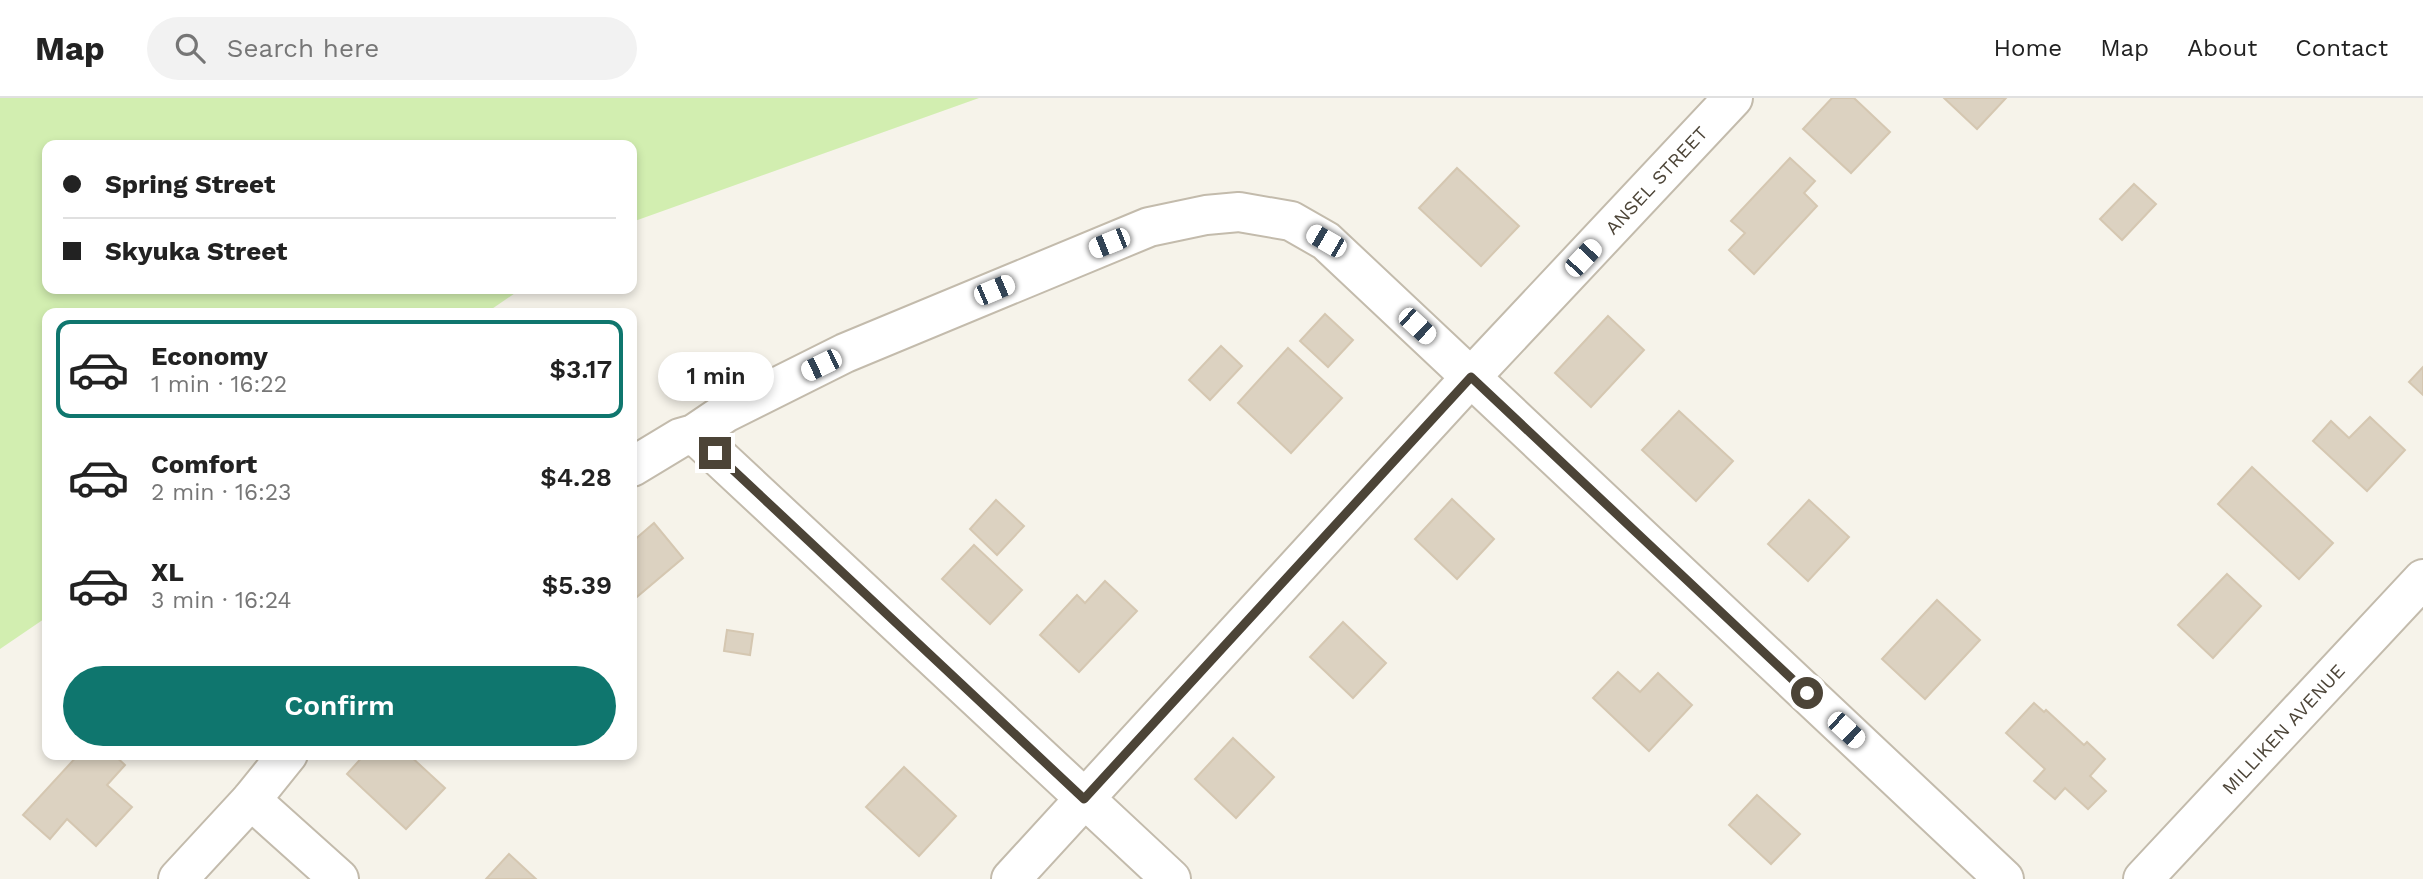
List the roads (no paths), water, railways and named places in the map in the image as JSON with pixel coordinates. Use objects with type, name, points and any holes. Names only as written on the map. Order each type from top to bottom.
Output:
[{"type":"street","name":"ANSEL STREET","points":[[1011,879],[1471,377],[1733,98]]},
{"type":"street","points":[[637,464],[680,438],[694,434],[725,413],[845,353],[1149,227],[1206,215],[1240,212],[1291,221],[1326,241],[2004,879]]},
{"type":"street","points":[[694,434],[1171,879]]},
{"type":"street","name":"MILLIKEN AVENUE","points":[[2143,879],[2423,579]]},
{"type":"street","points":[[178,879],[251,800],[283,760]]},
{"type":"street","points":[[251,800],[339,879]]}]
